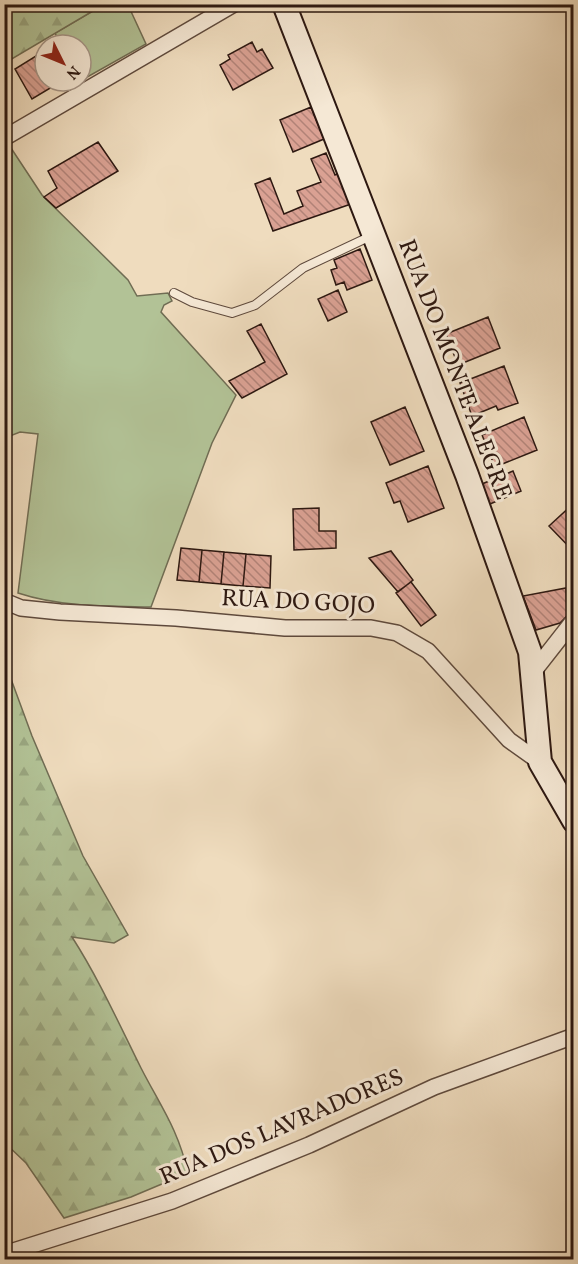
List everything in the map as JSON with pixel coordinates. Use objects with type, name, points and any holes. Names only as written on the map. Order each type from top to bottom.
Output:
[{"type":"street","points":[[4,138],[234,4]]},
{"type":"street","name":"RUA DO MONTE ALEGRE","points":[[285,4],[467,475],[530,652],[534,671],[540,762]]},
{"type":"street","name":"RUA DO GOJO","points":[[4,601],[21,608],[60,612],[176,618],[285,628],[354,627],[397,633],[410,638],[428,651],[509,740],[540,762]]},
{"type":"street","points":[[534,671],[573,620]]},
{"type":"street","points":[[540,762],[573,820]]},
{"type":"street","name":"RUA DOS LAVRADORES","points":[[4,1254],[172,1201],[309,1144],[434,1088],[573,1036]]},
{"type":"lane","points":[[174,293],[192,302],[232,314],[255,304],[303,268],[374,235]]},
{"type":"green space","points":[[5,4],[103,4],[56,33],[33,33],[33,46],[5,63]]},
{"type":"green space","points":[[103,5],[128,5],[146,44],[93,74],[93,33],[55,33]]},
{"type":"green space","points":[[11,148],[42,195],[128,280],[137,296],[168,293],[172,301],[164,305],[161,312],[236,395],[212,443],[151,607],[67,603],[18,593],[38,434],[20,432],[5,438],[4,152]]},
{"type":"green space","points":[[4,660],[32,736],[83,856],[128,935],[114,943],[72,937],[100,985],[168,1119],[184,1157],[188,1173],[131,1197],[64,1218],[26,1163],[5,1143]]},
{"type":"building","points":[[252,42],[257,52],[262,49],[273,68],[233,90],[220,65],[230,59],[228,55]]},
{"type":"building","points":[[33,58],[33,93],[42,93],[32,99],[15,69]]},
{"type":"building","points":[[311,107],[324,139],[293,152],[280,120]]},
{"type":"building","points":[[98,142],[118,171],[56,208],[44,197],[57,188],[48,171]]},
{"type":"building","points":[[326,153],[335,175],[339,173],[351,204],[273,231],[255,184],[270,178],[284,214],[303,206],[297,191],[321,182],[311,159]]},
{"type":"building","points":[[360,249],[372,280],[347,290],[344,282],[336,285],[331,270],[337,268],[334,260]]},
{"type":"building","points":[[338,290],[347,312],[328,321],[318,299]]},
{"type":"building","points":[[488,317],[500,348],[458,365],[446,334]]},
{"type":"building","points":[[261,324],[287,374],[242,398],[229,381],[265,362],[247,331]]},
{"type":"building","points":[[504,366],[518,403],[498,410],[496,406],[472,416],[460,383]]},
{"type":"building","points":[[405,407],[424,451],[390,465],[371,422]]},
{"type":"building","points":[[524,417],[537,450],[495,467],[482,435]]},
{"type":"building","points":[[428,466],[444,508],[408,522],[400,501],[394,503],[386,483]]},
{"type":"building","points":[[513,471],[521,491],[490,504],[482,484]]},
{"type":"building","points":[[574,503],[574,552],[549,526]]},
{"type":"building","points":[[319,508],[319,531],[336,531],[336,548],[294,550],[293,509]]},
{"type":"building","points":[[181,548],[202,550],[199,582],[177,580]]},
{"type":"building","points":[[202,550],[224,552],[221,584],[199,582]]},
{"type":"building","points":[[391,551],[413,580],[398,592],[369,558]]},
{"type":"building","points":[[224,552],[246,554],[243,586],[221,584]]},
{"type":"building","points":[[246,554],[271,556],[270,588],[243,586]]},
{"type":"building","points":[[411,582],[436,615],[421,626],[396,593]]},
{"type":"building","points":[[566,588],[567,616],[560,623],[536,630],[523,596]]}]
